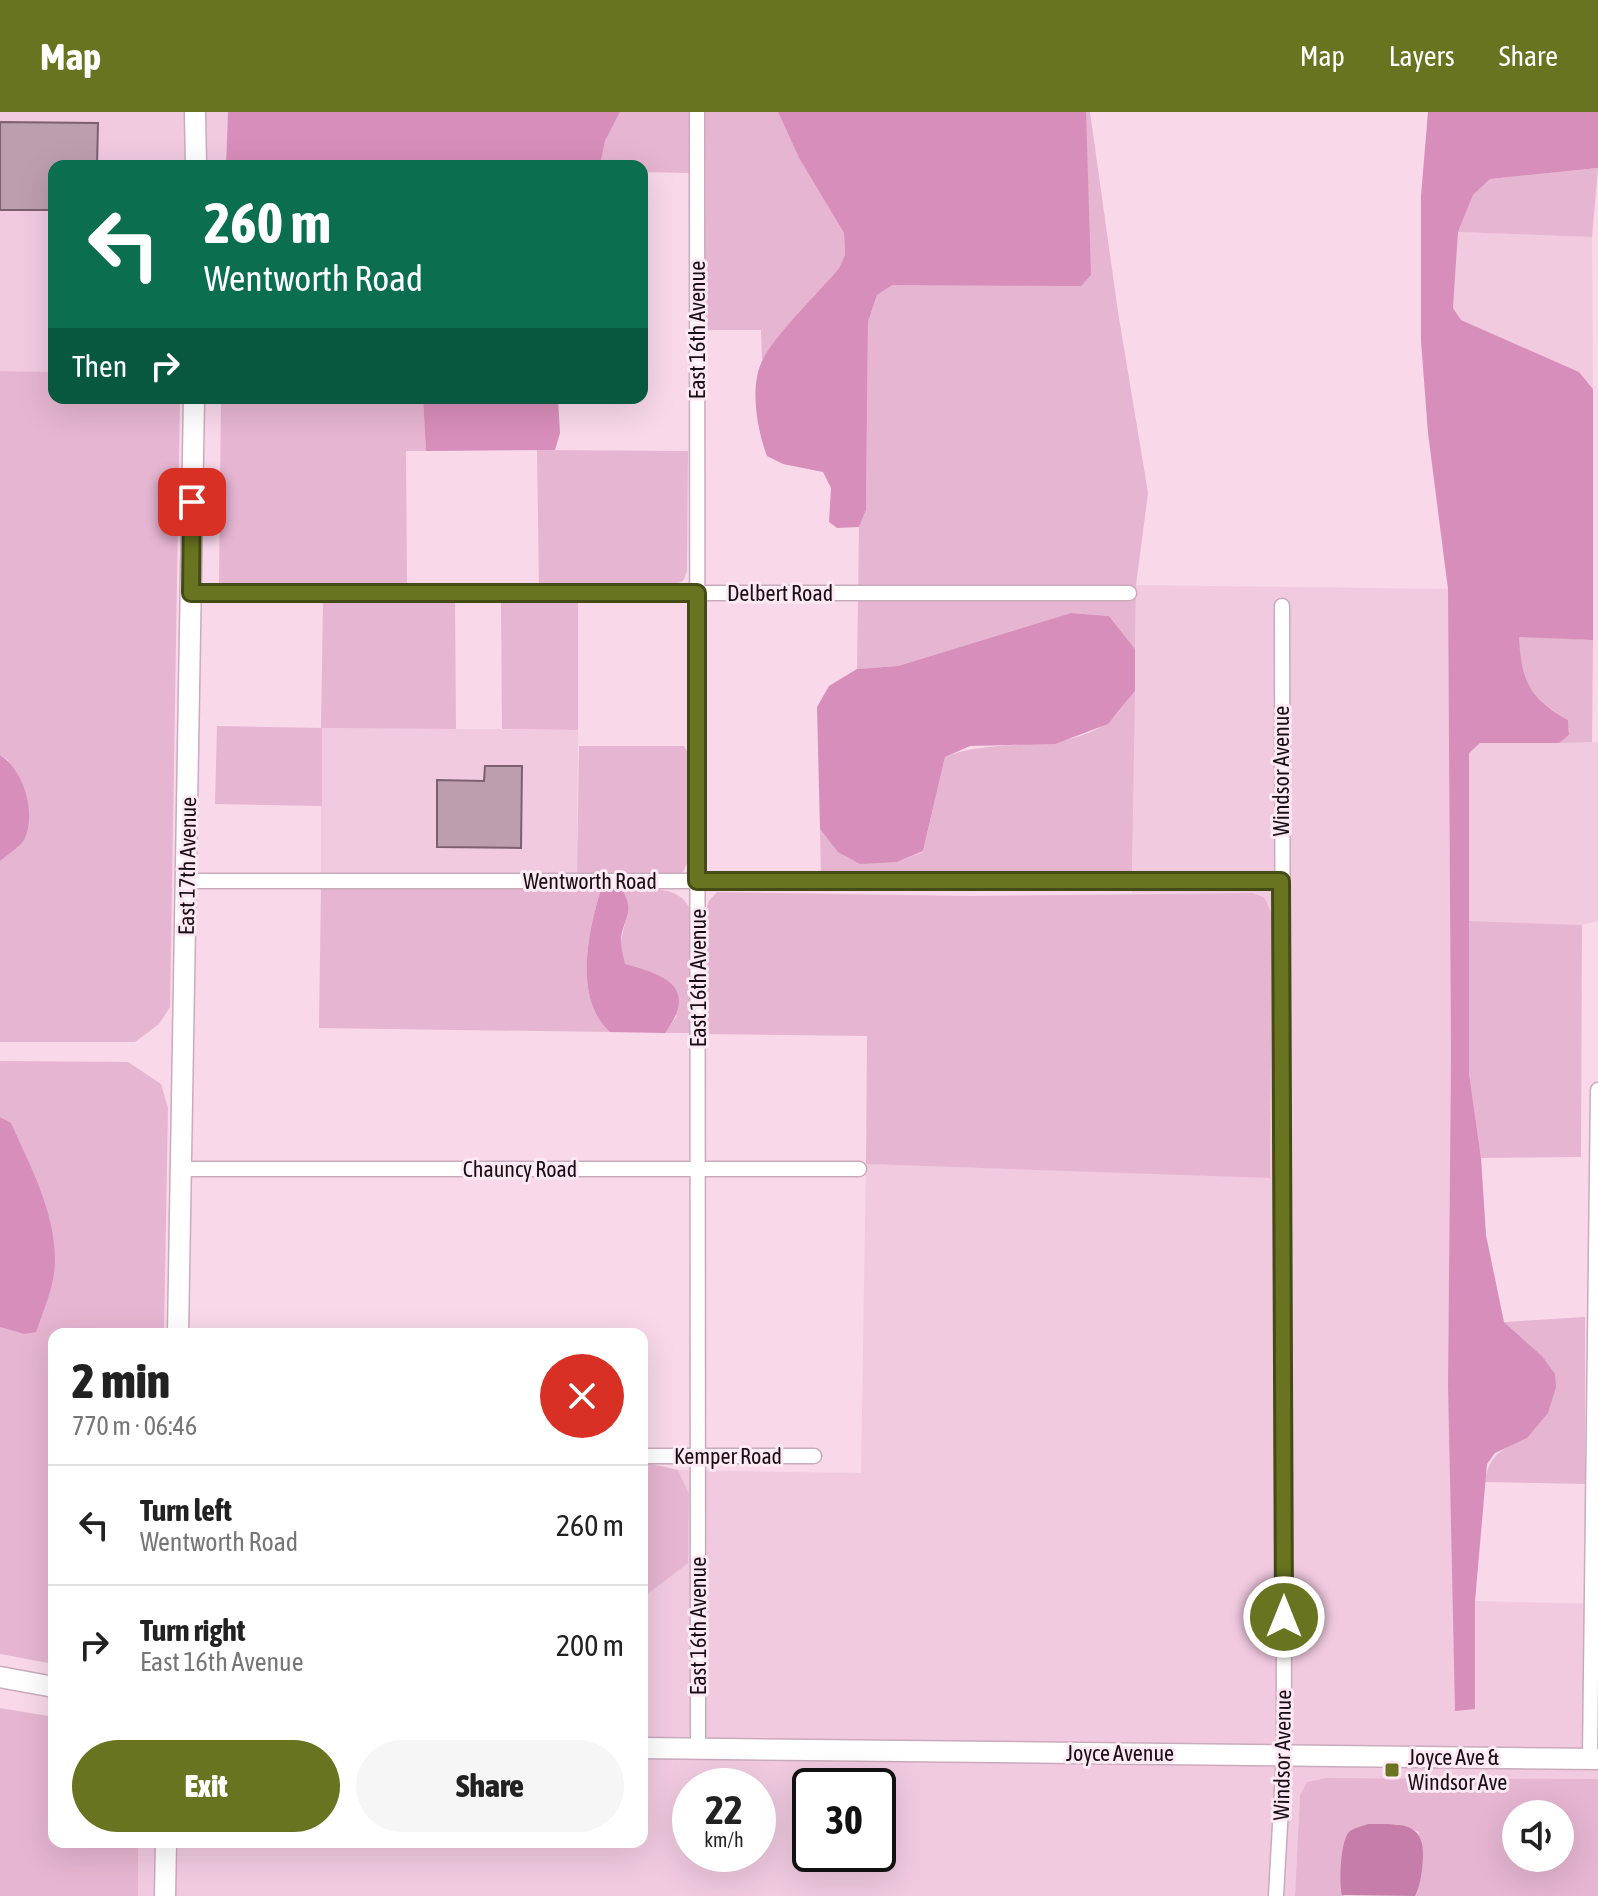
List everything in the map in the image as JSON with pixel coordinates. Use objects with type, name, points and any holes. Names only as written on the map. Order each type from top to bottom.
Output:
[{"type":"street","points":[[195,112],[196,160]]},
{"type":"street","name":"East 16th Avenue","points":[[697,112],[698,1749]]},
{"type":"street","name":"East 17th Avenue","points":[[178,1328],[194,404]]},
{"type":"street","name":"Delbert Road","points":[[191,593],[1129,593]]},
{"type":"street","name":"Windsor Avenue","points":[[1276,1896],[1284,1754],[1282,606]]},
{"type":"street","name":"Wentworth Road","points":[[187,881],[1281,881]]},
{"type":"street","points":[[1594,1759],[1598,1090]]},
{"type":"street","name":"Chauncy Road","points":[[181,1169],[859,1169]]},
{"type":"street","name":"Kemper Road","points":[[648,1456],[814,1456]]},
{"type":"street","points":[[0,1677],[48,1686]]},
{"type":"street","name":"Joyce Avenue","points":[[648,1748],[1594,1759]]},
{"type":"street","points":[[165,1896],[166,1848]]},
{"type":"shaded area","points":[[0,112],[228,112],[226,160],[48,160],[48,372],[0,371]]},
{"type":"shaded area","points":[[228,112],[620,112],[605,141],[601,160],[226,160]]},
{"type":"shaded area","points":[[620,112],[689,112],[690,173],[648,172],[648,160],[601,160],[605,141]]},
{"type":"shaded area","points":[[702,112],[778,112],[799,158],[844,233],[845,255],[839,268],[762,360],[761,330],[706,330]]},
{"type":"shaded area","points":[[778,112],[1086,112],[1091,275],[1081,286],[892,285],[877,295],[868,322],[866,510],[859,527],[837,528],[829,522],[831,488],[823,472],[783,464],[767,456],[760,433],[755,394],[763,359],[789,324],[839,268],[845,255],[844,233],[799,158]]},
{"type":"shaded area","points":[[1086,112],[1090,112],[1118,312],[1148,493],[1136,585],[1135,649],[1109,616],[1071,613],[898,666],[857,669],[859,527],[866,510],[868,322],[877,295]]},
{"type":"shaded area","points":[[1428,112],[1598,112],[1598,168],[1490,179],[1473,195],[1458,232],[1453,308],[1461,320],[1579,372],[1593,389],[1593,640],[1519,637],[1522,665],[1530,687],[1545,704],[1568,720],[1569,735],[1559,743],[1480,743],[1469,753],[1469,1073],[1481,1158],[1486,1235],[1504,1322],[1542,1356],[1555,1374],[1556,1387],[1548,1413],[1527,1438],[1495,1453],[1487,1464],[1475,1601],[1475,1709],[1455,1711],[1448,1385],[1451,1056],[1448,589],[1428,433],[1421,341],[1421,196]]},
{"type":"shaded area","points":[[1598,168],[1592,237],[1458,232],[1473,195],[1490,179]]},
{"type":"shaded area","points":[[1458,232],[1592,237],[1593,389],[1579,372],[1461,320],[1453,308]]},
{"type":"shaded area","points":[[0,371],[48,372],[48,404],[180,404],[170,1007],[159,1024],[135,1042],[0,1042],[0,861],[23,840],[8,760],[0,755]]},
{"type":"shaded area","points":[[221,404],[423,404],[426,451],[406,451],[407,589],[219,585]]},
{"type":"shaded area","points":[[423,404],[558,404],[560,433],[555,450],[426,451]]},
{"type":"shaded area","points":[[537,450],[688,451],[687,571],[683,581],[670,586],[539,589]]},
{"type":"shaded area","points":[[1136,585],[1448,589],[1451,1056],[1448,1385],[1475,1709],[1475,1601],[1598,1604],[1598,1779],[1326,1778],[1307,1782],[1300,1795],[1295,1896],[138,1896],[138,1848],[648,1848],[648,1593],[688,1562],[689,1494],[678,1470],[861,1473],[866,1164],[1270,1177],[1272,914],[1264,897],[1252,893],[1132,893]]},
{"type":"shaded area","points":[[455,600],[456,729],[322,728],[322,806],[215,804],[217,726],[321,728],[323,601]]},
{"type":"shaded area","points":[[501,601],[578,601],[578,730],[502,729]]},
{"type":"shaded area","points":[[1071,613],[1109,616],[1135,649],[1135,691],[1108,724],[1055,744],[970,746],[945,757],[923,851],[897,862],[860,864],[838,852],[820,829],[817,707],[829,686],[857,669],[898,666]]},
{"type":"shaded area","points":[[1518,636],[1593,640],[1592,742],[1559,743],[1569,735],[1568,720],[1545,704],[1530,686],[1522,665]]},
{"type":"shaded area","points":[[1135,691],[1132,875],[821,878],[820,829],[839,852],[897,862],[923,852],[945,757],[985,747],[1047,743],[1087,733],[1110,721]]},
{"type":"shaded area","points":[[321,728],[578,730],[577,889],[321,887]]},
{"type":"shaded area","points":[[1598,742],[1598,921],[1582,925],[1469,921],[1469,752],[1480,743]]},
{"type":"shaded area","points":[[579,746],[684,746],[689,755],[689,859],[683,872],[673,876],[577,876]]},
{"type":"shaded area","points":[[0,755],[22,782],[29,818],[24,840],[0,861]]},
{"type":"shaded area","points":[[321,887],[601,889],[588,944],[587,984],[598,1018],[610,1032],[319,1028]]},
{"type":"shaded area","points":[[601,889],[622,890],[627,902],[621,940],[625,964],[664,979],[673,985],[678,994],[675,1017],[665,1033],[610,1032],[598,1018],[587,984],[587,964],[588,944]]},
{"type":"shaded area","points":[[622,890],[670,892],[678,895],[690,909],[691,1033],[665,1033],[677,1016],[640,982],[624,962],[621,943],[627,908]]},
{"type":"shaded area","points":[[717,892],[970,896],[1252,893],[1264,897],[1272,914],[1270,1178],[866,1164],[867,1036],[707,1034],[705,913],[709,901]]},
{"type":"shaded area","points":[[1468,921],[1582,925],[1581,1157],[1481,1158],[1469,1073]]},
{"type":"shaded area","points":[[0,1061],[128,1062],[161,1084],[168,1108],[164,1328],[48,1328],[48,1663],[0,1654],[0,1327],[24,1334],[11,1123],[0,1117]]},
{"type":"shaded area","points":[[0,1117],[11,1123],[33,1172],[46,1206],[54,1242],[55,1269],[48,1297],[36,1332],[24,1334],[0,1327]]},
{"type":"shaded area","points":[[1585,1317],[1585,1484],[1485,1482],[1493,1459],[1527,1438],[1542,1356],[1504,1322]]},
{"type":"shaded area","points":[[648,1463],[678,1470],[689,1494],[688,1563],[648,1593]]},
{"type":"shaded area","points":[[0,1708],[48,1716],[48,1848],[138,1848],[138,1896],[0,1896]]},
{"type":"shaded area","points":[[1326,1778],[1598,1779],[1598,1896],[1415,1896],[1419,1832],[1397,1824],[1368,1824],[1344,1896],[1295,1896],[1300,1795],[1307,1782]]},
{"type":"shaded area","points":[[1368,1824],[1408,1827],[1419,1837],[1423,1858],[1415,1896],[1342,1895],[1344,1843],[1352,1830]]},
{"type":"building","points":[[0,122],[98,123],[97,160],[48,160],[48,210],[0,210]]},
{"type":"building","points":[[485,766],[522,766],[521,848],[437,847],[437,780],[484,781]]},
{"type":"place","name":"Joyce Ave & Windsor Ave","points":[[1392,1770]]},
{"type":"route","points":[[192,502],[191,593],[697,593],[697,881],[1281,881],[1284,1617]]}]
